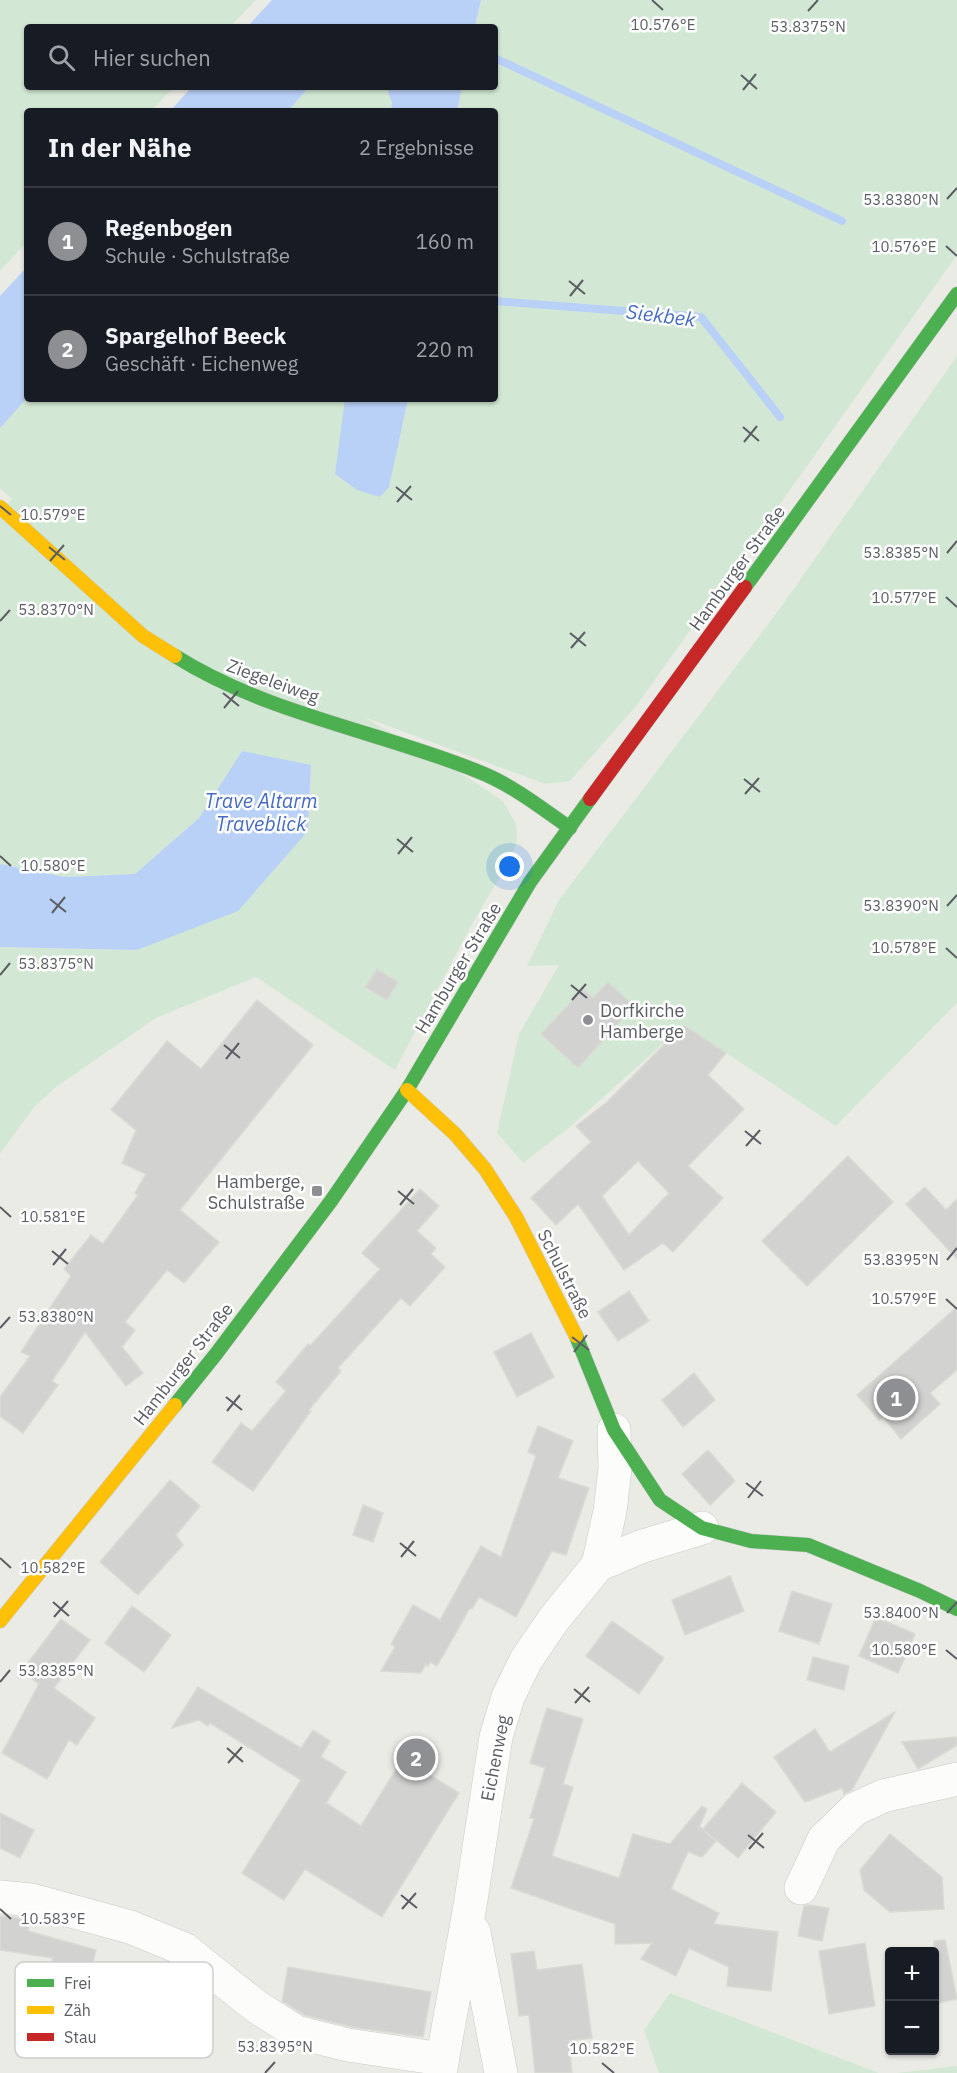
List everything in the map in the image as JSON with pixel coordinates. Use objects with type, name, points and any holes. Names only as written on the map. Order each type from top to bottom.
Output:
[{"type":"main road","name":"Hamburger Straße","points":[[0,1621],[258,1299],[332,1201],[407,1089],[530,882],[957,294]]},
{"type":"main road","name":"Ziegeleiweg","points":[[2,509],[143,636],[200,672],[269,700],[478,771],[516,790],[570,828]]},
{"type":"main road","name":"Schulstraße","points":[[407,1089],[455,1134],[485,1168],[516,1217],[573,1328],[614,1430],[660,1500],[702,1528],[751,1541],[808,1545],[920,1591],[957,1609]]},
{"type":"street","name":"Eichenweg","points":[[213,1972],[257,2007],[296,2032],[441,2066],[470,1906],[496,1737],[508,1697],[526,1660],[554,1619],[598,1565],[610,1511],[614,1479],[614,1430]]},
{"type":"street","name":"Eichenweg","points":[[598,1565],[640,1547],[702,1528]]},
{"type":"street","points":[[801,1888],[824,1839],[855,1809],[883,1796],[957,1779]]},
{"type":"street","name":"Eichenweg","points":[[0,1897],[31,1900],[119,1924],[184,1949],[200,1962]]},
{"type":"street","name":"Eichenweg","points":[[470,1906],[484,1992],[501,2073]]},
{"type":"green space","points":[[0,0],[256,0],[233,24],[24,24],[24,90],[171,90],[154,108],[24,108],[24,245],[0,271]]},
{"type":"green space","points":[[481,0],[957,0],[957,255],[637,705],[570,781],[545,784],[364,717],[503,801],[516,824],[517,841],[511,858],[471,926],[395,1070],[256,977],[156,1018],[56,1087],[34,1107],[0,1154],[0,947],[137,950],[308,831],[311,766],[242,751],[199,818],[135,874],[65,877],[0,864],[0,513],[12,499],[0,488],[0,428],[24,401],[498,402],[498,108],[458,108],[461,90],[498,90],[498,24],[476,24]]},
{"type":"green space","points":[[306,90],[387,90],[392,104],[391,108],[291,108]]},
{"type":"green space","points":[[957,356],[957,1003],[836,1126],[684,1025],[570,1127],[523,1163],[497,1133],[519,1034],[559,965],[527,966],[559,900],[781,607]]},
{"type":"green space","points":[[670,1993],[879,2073],[659,2073],[644,2030]]},
{"type":"green space","points":[[957,2066],[957,2073],[896,2073]]},
{"type":"water","points":[[272,0],[481,0],[476,24],[250,24]]},
{"type":"water","points":[[189,90],[306,90],[291,108],[173,108]]},
{"type":"water","points":[[387,90],[461,90],[458,108],[391,108]]},
{"type":"water","points":[[24,270],[24,401],[0,428],[0,296]]},
{"type":"water","points":[[345,402],[407,402],[389,487],[380,497],[357,490],[335,474]]},
{"type":"water","name":"Trave Altarm Traveblick","points":[[242,751],[311,765],[308,831],[238,911],[137,950],[0,947],[0,864],[65,877],[135,874],[199,818]]},
{"type":"building","points":[[377,969],[398,982],[387,1000],[365,987]]},
{"type":"building","name":"Dorfkirche Hamberge","points":[[608,982],[634,1006],[578,1068],[541,1034],[583,989],[593,998]]},
{"type":"building","points":[[257,1000],[313,1045],[180,1210],[219,1242],[184,1283],[167,1270],[125,1322],[135,1330],[122,1347],[143,1373],[126,1386],[85,1332],[52,1381],[58,1385],[23,1433],[0,1416],[0,1397],[30,1356],[21,1352],[71,1276],[64,1269],[91,1235],[103,1244],[138,1195],[135,1193],[146,1174],[122,1163],[136,1130],[111,1110],[167,1041],[201,1069]]},
{"type":"building","points":[[684,1025],[726,1053],[708,1075],[744,1109],[688,1166],[723,1198],[673,1252],[663,1243],[624,1270],[578,1204],[556,1225],[531,1198],[591,1142],[576,1126],[606,1103]],"holes":[[[638,1161],[669,1193],[629,1235],[602,1196]]]},
{"type":"building","points":[[848,1156],[893,1202],[807,1286],[762,1241]]},
{"type":"building","points":[[925,1187],[946,1210],[957,1199],[957,1259],[906,1204]]},
{"type":"building","points":[[420,1189],[439,1206],[417,1231],[436,1248],[431,1254],[445,1267],[410,1306],[401,1298],[338,1368],[341,1371],[309,1410],[311,1411],[253,1491],[212,1462],[241,1423],[252,1431],[286,1391],[276,1382],[308,1344],[310,1346],[380,1269],[362,1253]]},
{"type":"building","points":[[629,1291],[649,1321],[618,1341],[598,1312]]},
{"type":"building","points":[[957,1307],[957,1370],[930,1393],[940,1404],[901,1439],[883,1417],[879,1420],[857,1395]]},
{"type":"building","points":[[531,1333],[554,1377],[517,1397],[494,1352]]},
{"type":"building","points":[[694,1373],[715,1400],[683,1427],[662,1400]]},
{"type":"building","points":[[538,1426],[573,1441],[558,1478],[589,1488],[566,1555],[552,1551],[516,1617],[479,1597],[472,1609],[470,1608],[437,1666],[430,1662],[428,1666],[426,1664],[421,1673],[381,1671],[395,1647],[391,1644],[413,1605],[440,1620],[481,1546],[501,1557],[536,1456],[528,1452]]},
{"type":"building","points":[[708,1450],[735,1481],[710,1505],[682,1474]]},
{"type":"building","points":[[170,1480],[200,1506],[176,1535],[183,1545],[138,1595],[100,1562]]},
{"type":"building","points":[[363,1505],[383,1513],[373,1542],[353,1535]]},
{"type":"building","points":[[730,1576],[744,1611],[685,1635],[672,1600]]},
{"type":"building","points":[[792,1591],[832,1604],[819,1644],[779,1631]]},
{"type":"building","points":[[132,1606],[171,1635],[144,1672],[105,1643]]},
{"type":"building","points":[[876,1617],[915,1634],[898,1673],[859,1656]]},
{"type":"building","points":[[61,1619],[90,1640],[54,1688],[95,1718],[77,1745],[69,1740],[47,1779],[2,1753],[39,1684],[25,1674],[30,1666],[27,1664]]},
{"type":"building","points":[[612,1621],[664,1658],[639,1694],[586,1656]]},
{"type":"building","points":[[813,1657],[849,1666],[844,1690],[807,1680]]},
{"type":"building","points":[[198,1687],[301,1748],[313,1730],[330,1741],[321,1757],[346,1772],[326,1803],[361,1826],[403,1758],[459,1793],[382,1917],[305,1869],[284,1900],[242,1873],[301,1780],[210,1723],[208,1726],[199,1720],[172,1728]]},
{"type":"building","points":[[547,1708],[583,1719],[563,1784],[573,1787],[552,1856],[619,1878],[633,1834],[670,1844],[702,1806],[707,1809],[698,1830],[700,1827],[716,1841],[702,1857],[688,1852],[671,1889],[719,1913],[714,1924],[778,1932],[771,1991],[727,1986],[729,1967],[689,1948],[676,1976],[641,1959],[652,1943],[615,1944],[615,1924],[511,1888],[534,1819],[530,1818],[545,1768],[530,1763]]},
{"type":"building","points":[[895,1712],[852,1790],[844,1794],[842,1788],[805,1802],[774,1757],[815,1729],[830,1752]]},
{"type":"building","points":[[957,1737],[957,1745],[918,1769],[902,1742]]},
{"type":"building","points":[[742,1783],[776,1812],[738,1858],[703,1829]]},
{"type":"building","points":[[0,1813],[34,1830],[20,1858],[0,1848]]},
{"type":"building","points":[[890,1834],[942,1877],[944,1909],[890,1912],[864,1890],[860,1870]]},
{"type":"building","points":[[804,1906],[829,1908],[822,1941],[798,1936]]},
{"type":"building","points":[[0,1916],[30,1919],[28,1931],[96,1950],[93,1962],[52,1962],[53,1958],[0,1950]]},
{"type":"building","points":[[945,1940],[957,1999],[939,2003],[939,1947],[934,1947],[934,1941]]},
{"type":"building","points":[[865,1943],[875,2006],[829,2014],[819,1951]]},
{"type":"building","points":[[534,1951],[537,1970],[582,1964],[592,2038],[569,2041],[572,2073],[535,2073],[529,2015],[519,2016],[511,1954]]},
{"type":"building","points":[[288,1967],[431,1992],[423,2037],[352,2027],[304,2015],[282,2001]]},
{"type":"waterway","points":[[498,59],[842,221]]},
{"type":"waterway","name":"Siekbek","points":[[498,301],[701,317],[780,417]]},
{"type":"traffic: fast","points":[[745,587],[957,294]]},
{"type":"traffic: fast","points":[[175,656],[247,693],[490,776],[525,796],[570,828]]},
{"type":"traffic: fast","points":[[175,1405],[331,1201],[407,1090],[530,882],[590,799]]},
{"type":"traffic: fast","points":[[576,1336],[614,1430],[660,1500],[702,1528],[751,1541],[808,1545],[920,1591],[957,1609]]},
{"type":"traffic: slow","points":[[0,507],[143,636],[175,656]]},
{"type":"traffic: slow","points":[[407,1090],[455,1134],[485,1169],[516,1217],[576,1336]]},
{"type":"traffic: slow","points":[[0,1621],[175,1405]]},
{"type":"traffic: jam","points":[[590,799],[745,587]]},
{"type":"place","name":"Dorfkirche Hamberge","points":[[588,1020]]},
{"type":"place","name":"Hamberge, Schulstraße","points":[[317,1191]]},
{"type":"place","name":"Regenbogen","points":[[896,1398]]},
{"type":"place","name":"Spargelhof Beeck","points":[[416,1758]]}]
